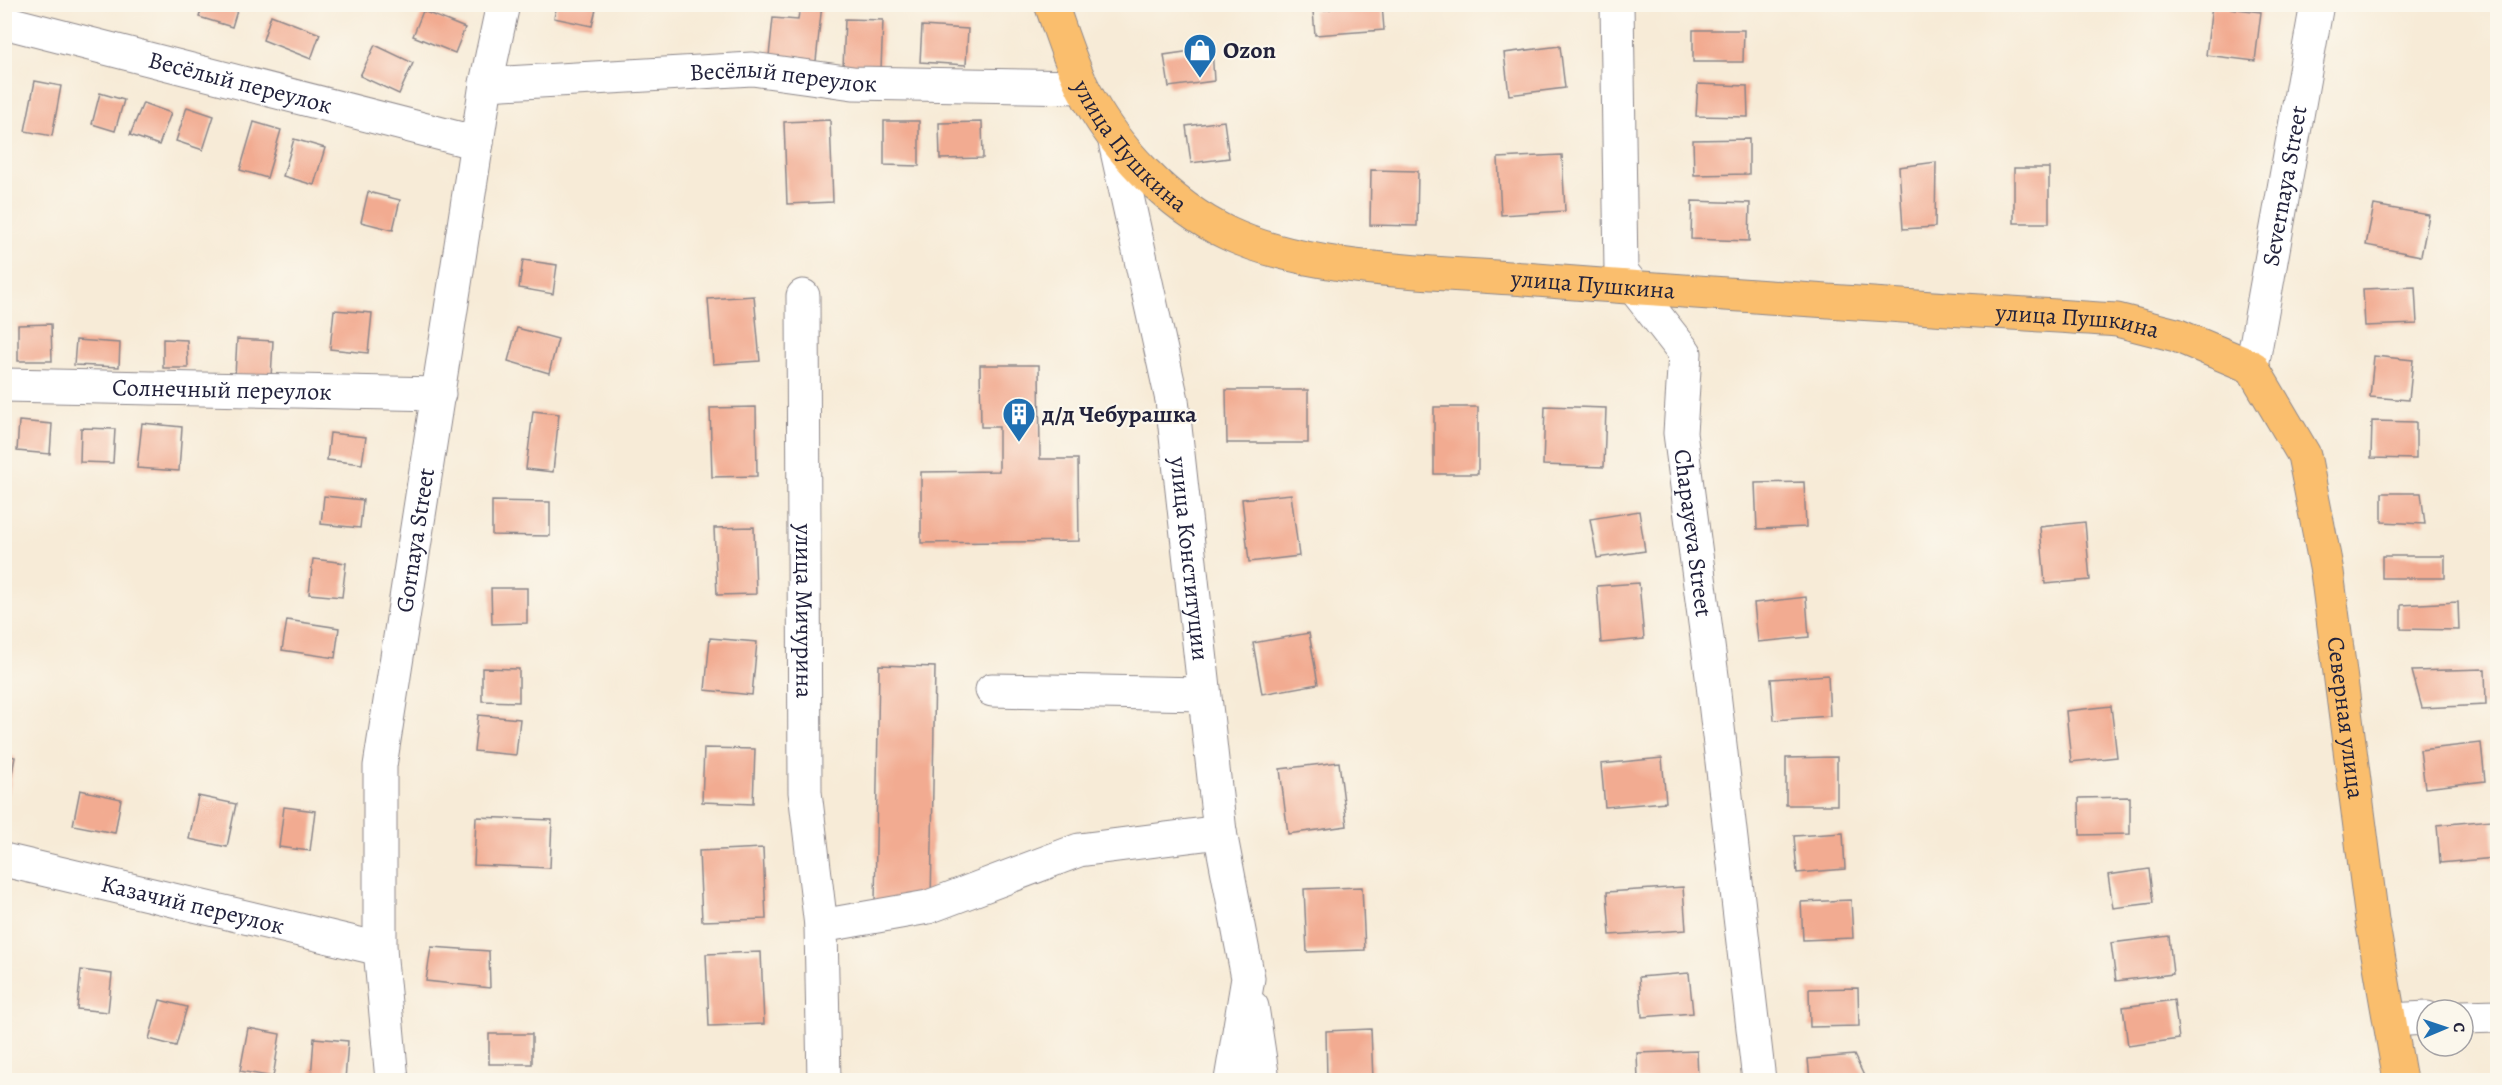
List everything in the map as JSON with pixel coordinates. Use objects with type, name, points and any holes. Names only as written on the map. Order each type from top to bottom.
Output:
[{"type":"main road","name":"улица Пушкина","points":[[1051,4],[1082,87],[1115,142],[1176,200],[1229,234],[1290,255],[1374,267],[1633,288],[2117,320],[2176,335],[2252,367]]},
{"type":"main road","name":"Северная улица","points":[[2252,367],[2304,455],[2327,572],[2372,920],[2400,1080]]},
{"type":"street","name":"Gornaya Street","points":[[392,1080],[380,949],[380,766],[486,84],[503,4]]},
{"type":"street","name":"Chapayeva Street","points":[[1617,4],[1621,271],[1685,353],[1680,433],[1712,676],[1759,1080]]},
{"type":"street","name":"Severnaya Street","points":[[2252,367],[2317,4]]},
{"type":"street","name":"Весёлый переулок","points":[[4,22],[477,143]]},
{"type":"street","name":"Весёлый переулок","points":[[486,84],[752,69],[852,83],[1082,87]]},
{"type":"street","name":"улица Конституции","points":[[1115,142],[1172,400],[1220,832],[1248,978],[1230,1080]]},
{"type":"street","name":"улица Мичурина","points":[[803,296],[806,792],[821,926],[824,1080]]},
{"type":"street","name":"Солнечный переулок","points":[[4,385],[439,394]]},
{"type":"street","name":"улица Конституции","points":[[992,690],[1204,694]]},
{"type":"street","points":[[821,926],[928,908],[1079,850],[1220,832]]},
{"type":"street","name":"Казачий переулок","points":[[4,860],[380,949]]},
{"type":"street","points":[[1248,978],[1263,1080]]},
{"type":"street","points":[[2475,1017],[2498,1016]]},
{"type":"street","points":[[2390,1020],[2415,1019]]},
{"type":"building","points":[[203,4],[239,4],[232,27],[199,17]]},
{"type":"building","points":[[800,4],[822,4],[816,61],[769,56],[773,18],[798,20]]},
{"type":"building","points":[[1329,4],[1382,4],[1384,30],[1315,35],[1313,11],[1330,9]]},
{"type":"building","points":[[557,5],[597,5],[592,26],[554,18]]},
{"type":"building","points":[[2212,6],[2261,12],[2255,61],[2206,55]]},
{"type":"building","points":[[423,11],[465,28],[455,53],[413,36]]},
{"type":"building","points":[[271,15],[320,34],[311,59],[263,40]]},
{"type":"building","points":[[845,19],[883,20],[881,69],[843,68]]},
{"type":"building","points":[[922,26],[968,29],[966,65],[920,62]]},
{"type":"building","points":[[1693,30],[1744,30],[1743,62],[1693,62]]},
{"type":"building","points":[[375,45],[413,63],[399,94],[360,76]]},
{"type":"building","points":[[1560,46],[1565,88],[1509,95],[1504,53]]},
{"type":"building","points":[[1212,48],[1214,81],[1169,87],[1164,55]]},
{"type":"building","points":[[35,81],[61,86],[52,136],[25,131]]},
{"type":"building","points":[[1698,84],[1747,86],[1748,117],[1696,116]]},
{"type":"building","points":[[100,93],[124,100],[115,131],[92,124]]},
{"type":"building","points":[[143,103],[171,113],[159,145],[130,135]]},
{"type":"building","points":[[187,107],[214,116],[203,150],[176,141]]},
{"type":"building","points":[[830,120],[833,202],[787,204],[784,122]]},
{"type":"building","points":[[884,121],[919,121],[919,166],[884,165]]},
{"type":"building","points":[[1224,121],[1229,158],[1191,163],[1186,126]]},
{"type":"building","points":[[254,122],[281,130],[267,178],[240,170]]},
{"type":"building","points":[[982,122],[983,158],[940,159],[939,123]]},
{"type":"building","points":[[294,139],[325,148],[314,185],[283,176]]},
{"type":"building","points":[[1749,139],[1749,174],[1694,175],[1693,140]]},
{"type":"building","points":[[1562,155],[1565,211],[1501,215],[1498,158]]},
{"type":"building","points":[[1936,162],[1935,227],[1903,229],[1899,167]]},
{"type":"building","points":[[2014,168],[2049,168],[2049,223],[2014,223]]},
{"type":"building","points":[[1371,170],[1418,171],[1417,226],[1370,225]]},
{"type":"building","points":[[368,192],[400,200],[393,230],[361,222]]},
{"type":"building","points":[[1692,201],[1750,203],[1749,241],[1691,239]]},
{"type":"building","points":[[2374,205],[2429,215],[2421,256],[2366,245]]},
{"type":"building","points":[[523,260],[557,265],[553,294],[519,288]]},
{"type":"building","points":[[2415,287],[2417,324],[2365,326],[2363,289]]},
{"type":"building","points":[[754,296],[760,361],[713,364],[708,299]]},
{"type":"building","points":[[334,310],[372,313],[368,353],[330,349]]},
{"type":"building","points":[[51,324],[52,361],[18,361],[18,325]]},
{"type":"building","points":[[517,328],[558,339],[549,373],[508,361]]},
{"type":"building","points":[[163,339],[187,340],[188,368],[163,368]]},
{"type":"building","points":[[237,339],[273,341],[271,378],[235,376]]},
{"type":"building","points":[[76,340],[120,343],[119,367],[74,365]]},
{"type":"building","points":[[2374,356],[2413,360],[2409,400],[2370,397]]},
{"type":"building","name":"д/д Чебурашка","points":[[980,365],[1039,365],[1040,459],[1078,459],[1079,541],[921,543],[921,472],[999,471],[999,427],[981,427]]},
{"type":"building","points":[[1226,390],[1308,390],[1308,443],[1227,443]]},
{"type":"building","points":[[1545,406],[1606,408],[1604,467],[1543,465]]},
{"type":"building","points":[[756,407],[757,476],[712,477],[710,408]]},
{"type":"building","points":[[1434,407],[1478,407],[1478,474],[1434,474]]},
{"type":"building","points":[[533,411],[559,414],[553,472],[526,469]]},
{"type":"building","points":[[19,421],[52,424],[50,454],[17,451]]},
{"type":"building","points":[[2372,421],[2416,422],[2416,459],[2371,458]]},
{"type":"building","points":[[142,423],[182,427],[179,471],[137,468]]},
{"type":"building","points":[[81,428],[115,429],[113,463],[80,462]]},
{"type":"building","points":[[330,433],[366,437],[362,464],[327,460]]},
{"type":"building","points":[[1804,482],[1806,527],[1757,529],[1755,483]]},
{"type":"building","points":[[2382,493],[2421,493],[2425,524],[2382,522]]},
{"type":"building","points":[[1291,494],[1299,556],[1249,562],[1242,499]]},
{"type":"building","points":[[324,496],[363,500],[360,528],[321,524]]},
{"type":"building","points":[[492,501],[550,502],[550,536],[492,535]]},
{"type":"building","points":[[1639,511],[1645,551],[1597,558],[1590,519]]},
{"type":"building","points":[[2085,522],[2090,580],[2045,584],[2040,527]]},
{"type":"building","points":[[754,527],[756,594],[717,595],[714,528]]},
{"type":"building","points":[[2382,556],[2445,556],[2445,578],[2382,578]]},
{"type":"building","points":[[313,559],[346,563],[342,597],[309,594]]},
{"type":"building","points":[[1639,583],[1644,639],[1601,643],[1597,586]]},
{"type":"building","points":[[491,588],[527,588],[527,623],[492,624]]},
{"type":"building","points":[[1806,597],[1809,637],[1758,642],[1754,603]]},
{"type":"building","points":[[2458,602],[2459,630],[2401,629],[2401,605]]},
{"type":"building","points":[[287,620],[339,628],[335,658],[282,650]]},
{"type":"building","points":[[1309,633],[1318,684],[1262,694],[1253,643]]},
{"type":"building","points":[[710,638],[757,642],[752,695],[705,690]]},
{"type":"building","points":[[879,665],[935,667],[931,904],[875,903]]},
{"type":"building","points":[[482,668],[519,669],[519,702],[482,701]]},
{"type":"building","points":[[2485,669],[2486,705],[2422,708],[2412,671]]},
{"type":"building","points":[[1828,675],[1830,716],[1774,720],[1771,679]]},
{"type":"building","points":[[2111,706],[2117,757],[2071,762],[2066,711]]},
{"type":"building","points":[[478,715],[520,719],[516,755],[474,751]]},
{"type":"building","points":[[2481,743],[2485,781],[2425,788],[2420,750]]},
{"type":"building","points":[[704,748],[755,749],[753,804],[702,802]]},
{"type":"building","points":[[4,755],[15,757],[6,806],[4,806]]},
{"type":"building","points":[[1837,757],[1837,805],[1786,805],[1786,758]]},
{"type":"building","points":[[1662,758],[1666,802],[1605,807],[1601,764]]},
{"type":"building","points":[[1339,762],[1347,826],[1288,834],[1280,769]]},
{"type":"building","points":[[80,790],[121,799],[115,833],[73,825]]},
{"type":"building","points":[[198,796],[236,804],[227,847],[189,839]]},
{"type":"building","points":[[2130,797],[2130,834],[2080,835],[2079,798]]},
{"type":"building","points":[[284,807],[315,811],[310,851],[279,847]]},
{"type":"building","points":[[476,817],[552,820],[550,868],[474,865]]},
{"type":"building","points":[[2492,820],[2495,858],[2440,863],[2437,825]]},
{"type":"building","points":[[1843,833],[1845,869],[1797,873],[1794,836]]},
{"type":"building","points":[[763,848],[766,919],[702,921],[699,851]]},
{"type":"building","points":[[2149,869],[2153,903],[2113,908],[2108,875]]},
{"type":"building","points":[[1362,887],[1365,950],[1307,952],[1304,889]]},
{"type":"building","points":[[1683,887],[1686,930],[1610,935],[1607,892]]},
{"type":"building","points":[[1851,900],[1853,938],[1803,940],[1801,902]]},
{"type":"building","points":[[2169,936],[2173,974],[2116,981],[2111,943]]},
{"type":"building","points":[[431,947],[489,951],[490,988],[426,981]]},
{"type":"building","points":[[761,952],[764,1024],[709,1026],[706,954]]},
{"type":"building","points":[[81,970],[112,974],[108,1012],[77,1009]]},
{"type":"building","points":[[1689,973],[1693,1013],[1642,1017],[1639,977]]},
{"type":"building","points":[[1858,988],[1859,1026],[1810,1027],[1809,989]]},
{"type":"building","points":[[160,1000],[187,1007],[176,1046],[149,1039]]},
{"type":"building","points":[[2174,1000],[2179,1039],[2128,1046],[2123,1007]]},
{"type":"building","points":[[248,1028],[280,1034],[273,1077],[240,1071]]},
{"type":"building","points":[[1371,1029],[1373,1080],[1327,1080],[1326,1031]]},
{"type":"building","points":[[489,1034],[532,1034],[532,1064],[489,1064]]},
{"type":"building","points":[[314,1038],[348,1041],[345,1080],[311,1078]]},
{"type":"building","points":[[1697,1051],[1698,1080],[1638,1080],[1637,1053]]},
{"type":"building","points":[[1854,1055],[1866,1080],[1810,1080],[1808,1059]]},
{"type":"place","name":"Ozon","points":[[1200,79]]},
{"type":"place","name":"д/д Чебурашка","points":[[1019,443]]}]
